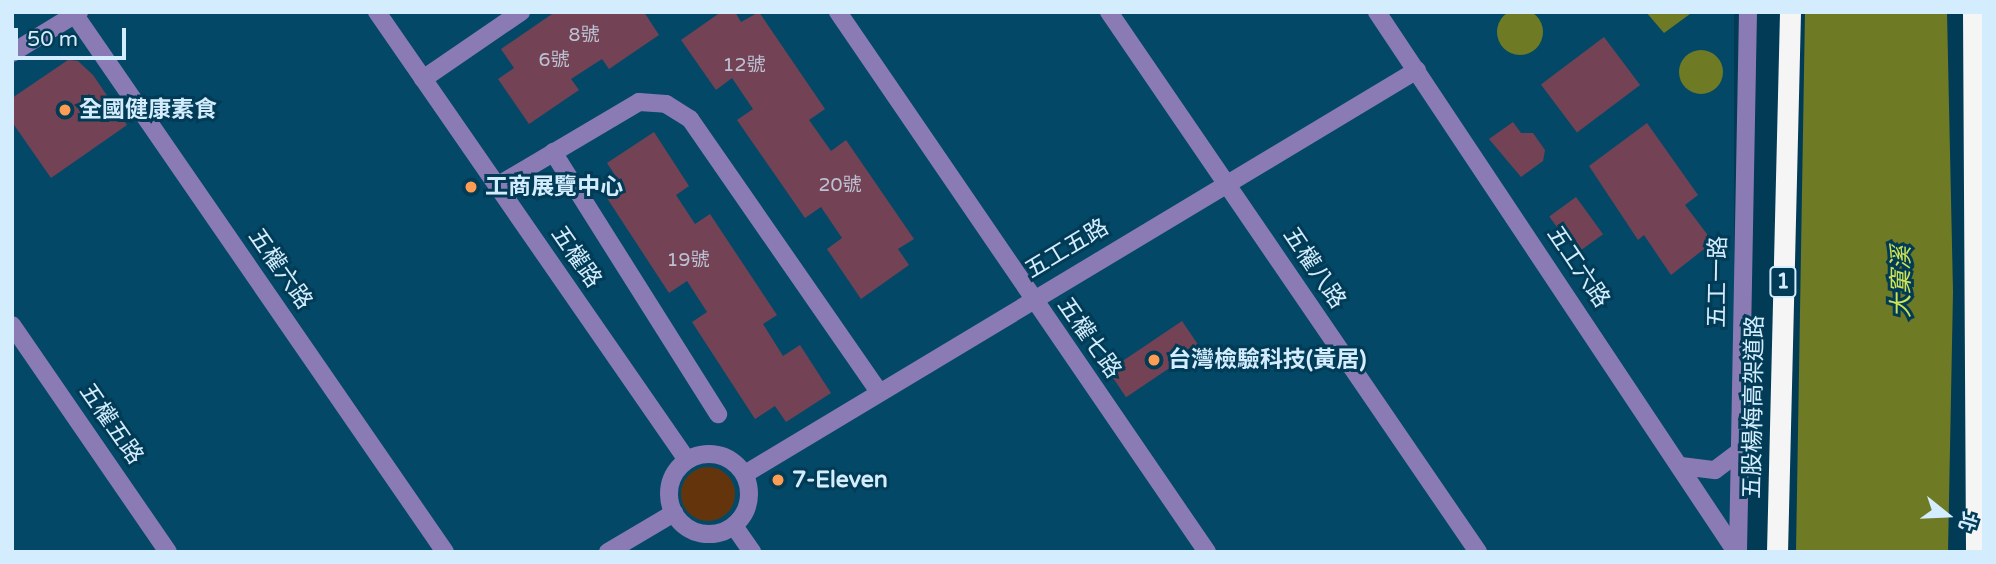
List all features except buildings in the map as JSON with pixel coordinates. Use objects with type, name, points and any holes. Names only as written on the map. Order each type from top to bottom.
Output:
[{"type":"highway","name":"五股楊梅高架道路","points":[[1777,552],[1790,12]]},
{"type":"highway","points":[[1973,12],[1976,552]]},
{"type":"street","name":"五權路","points":[[377,12],[687,460]]},
{"type":"street","points":[[423,79],[521,12]]},
{"type":"street","name":"五權七路","points":[[838,12],[1207,552]]},
{"type":"street","name":"五權八路","points":[[1109,12],[1478,552]]},
{"type":"street","name":"五工六路","points":[[1377,12],[1737,552]]},
{"type":"street","name":"五工一路","points":[[1737,552],[1748,12]]},
{"type":"street","points":[[12,53],[77,14]]},
{"type":"street","name":"五權六路","points":[[77,14],[445,552]]},
{"type":"street","name":"五工五路","points":[[745,474],[1032,298],[1417,70]]},
{"type":"street","points":[[497,186],[639,102],[666,104],[690,119],[879,392]]},
{"type":"street","points":[[553,152],[718,414]]},
{"type":"street","name":"五權五路","points":[[12,325],[168,552]]},
{"type":"street","points":[[1681,466],[1715,470],[1739,453]]},
{"type":"street","points":[[719,454],[745,474],[747,508],[734,526],[701,533],[674,513],[669,491],[687,460],[719,454]]},
{"type":"street","points":[[608,552],[674,513]]},
{"type":"street","points":[[734,526],[752,552]]},
{"type":"shaded area","points":[[12,12],[1734,12],[1734,552],[12,552]]},
{"type":"shaded area","points":[[713,467],[723,471],[731,479],[735,494],[731,509],[723,517],[703,521],[693,517],[685,509],[681,489],[685,479],[693,471]]},
{"type":"water","points":[[1520,9],[1536,16],[1543,32],[1536,48],[1520,55],[1504,48],[1497,32],[1504,16]]},
{"type":"water","points":[[1646,12],[1689,12],[1690,14],[1664,33]]},
{"type":"water","name":"大窠溪","points":[[1805,12],[1947,12],[1953,292],[1948,552],[1796,552]]},
{"type":"water","points":[[1701,50],[1717,56],[1723,72],[1717,88],[1701,94],[1685,88],[1679,72],[1685,56]]},
{"type":"place","name":"全國健康素食","points":[[65,110]]},
{"type":"place","name":"工商展覽中心","points":[[471,187]]},
{"type":"place","name":"台灣檢驗科技(黃居)","points":[[1154,360]]},
{"type":"place","name":"7-Eleven","points":[[778,480]]}]
